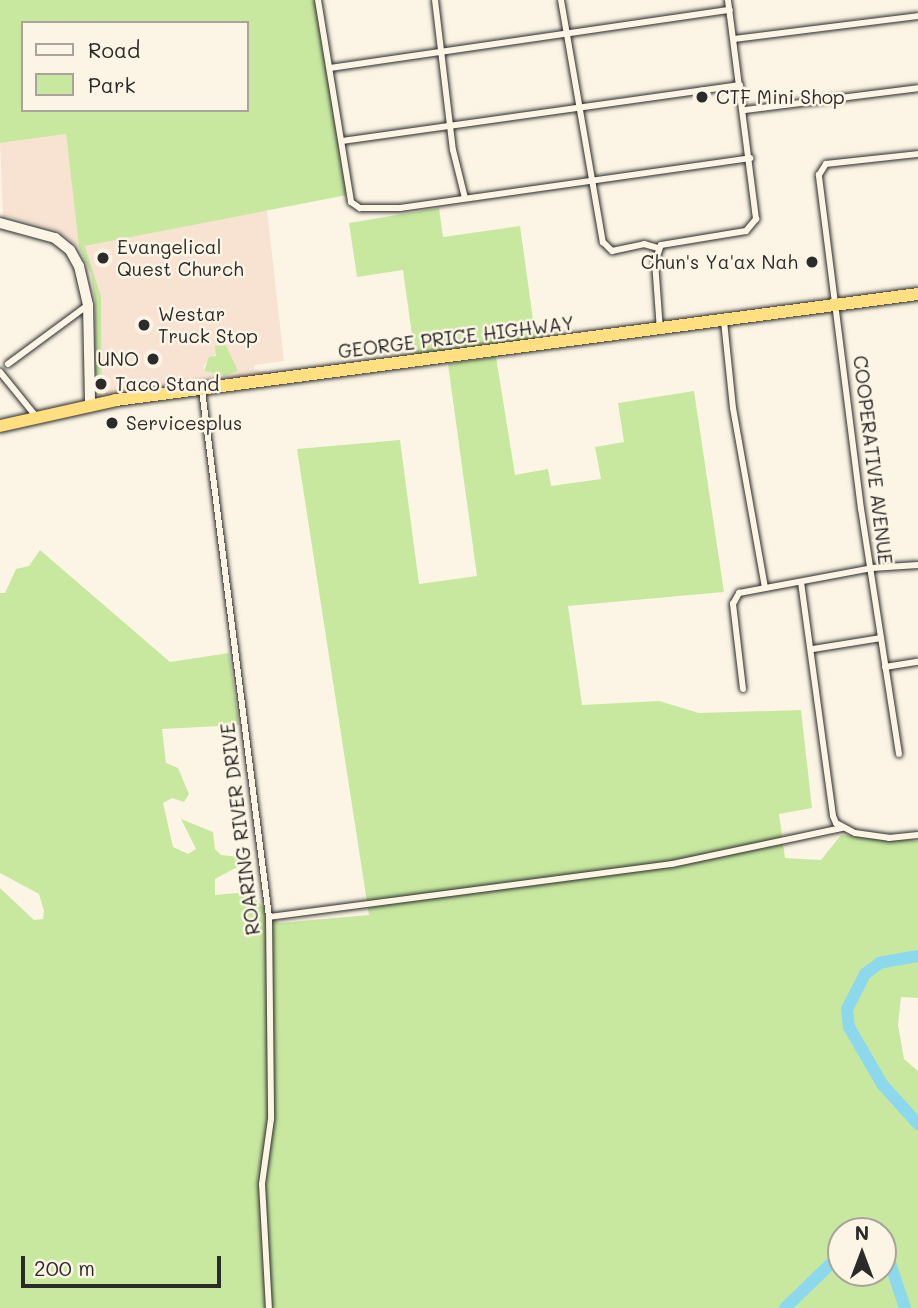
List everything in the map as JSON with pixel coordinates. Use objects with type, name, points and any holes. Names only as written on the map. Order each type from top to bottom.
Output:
[{"type":"highway","name":"GEORGE PRICE HIGHWAY","points":[[0,425],[34,414],[90,404],[918,294]]},
{"type":"street","points":[[318,0],[351,202],[360,208],[400,208],[591,178],[750,158]]},
{"type":"street","points":[[435,0],[451,126],[464,198]]},
{"type":"street","points":[[561,0],[604,246],[617,251],[644,244],[658,248],[670,241],[751,229],[757,212],[728,0]]},
{"type":"street","points":[[330,68],[567,36],[730,10]]},
{"type":"street","points":[[734,39],[918,16]]},
{"type":"street","points":[[342,141],[581,105],[740,85]]},
{"type":"street","points":[[745,110],[918,88]]},
{"type":"street","name":"COOPERATIVE AVENUE","points":[[899,754],[881,638],[820,170],[826,164],[918,154]]},
{"type":"street","points":[[2,226],[64,244],[79,266],[88,304],[90,404]]},
{"type":"street","points":[[658,248],[660,330]]},
{"type":"street","points":[[8,364],[88,304]]},
{"type":"street","points":[[724,321],[733,408],[743,442],[765,587]]},
{"type":"street","points":[[0,372],[34,414]]},
{"type":"street","name":"ROARING RIVER DRIVE","points":[[202,390],[269,917],[271,1119],[261,1184],[269,1308]]},
{"type":"street","points":[[743,689],[734,598],[765,587],[872,568],[918,565]]},
{"type":"street","points":[[802,582],[813,649],[829,798],[833,816],[842,828]]},
{"type":"street","points":[[813,649],[881,638]]},
{"type":"street","points":[[885,667],[918,662]]},
{"type":"street","points":[[269,917],[672,864],[842,828],[889,838],[918,835]]},
{"type":"shaded area","points":[[66,134],[79,247],[57,230],[3,215],[0,143]]},
{"type":"shaded area","points":[[267,210],[284,361],[255,365],[253,369],[274,373],[183,387],[149,388],[102,398],[101,296],[85,246]],"holes":[[[226,345],[238,371],[225,376],[204,371],[204,365]]]},
{"type":"green space","points":[[0,0],[316,0],[347,195],[85,246],[101,296],[102,398],[99,399],[95,365],[95,301],[91,274],[79,247],[66,134],[0,143]]},
{"type":"green space","points":[[439,208],[443,237],[520,226],[536,341],[415,357],[403,270],[357,277],[349,223]]},
{"type":"green space","points":[[226,345],[238,371],[225,376],[204,371],[209,357],[216,356],[215,346]]},
{"type":"green space","points":[[496,357],[515,475],[548,469],[551,486],[601,479],[595,447],[624,442],[618,403],[694,391],[724,592],[568,606],[582,705],[659,701],[699,713],[801,710],[812,808],[779,814],[785,858],[821,860],[841,835],[918,841],[918,998],[901,997],[898,1025],[904,1059],[918,1071],[918,1308],[0,1308],[0,888],[34,920],[43,919],[44,911],[39,894],[0,873],[0,593],[5,593],[16,569],[29,566],[40,550],[170,662],[229,653],[239,725],[162,729],[166,763],[178,768],[189,794],[184,802],[172,798],[163,803],[173,847],[188,854],[196,849],[181,819],[213,832],[215,849],[221,855],[239,857],[245,863],[215,879],[215,895],[248,892],[279,923],[369,915],[297,449],[400,440],[419,584],[477,576],[448,364]]},
{"type":"waterway","points":[[918,956],[880,963],[865,974],[847,1009],[849,1027],[882,1084],[918,1124]]},
{"type":"waterway","points":[[785,1308],[827,1268]]},
{"type":"waterway","points":[[897,1284],[905,1308]]},
{"type":"place","name":"CTF Mini Shop","points":[[702,97]]},
{"type":"place","name":"Evangelical Quest Church","points":[[103,258]]},
{"type":"place","name":"Chun's Ya'ax Nah","points":[[812,262]]},
{"type":"place","name":"Westar Truck Stop","points":[[144,325]]},
{"type":"place","name":"UNO","points":[[153,359]]},
{"type":"place","name":"Taco Stand","points":[[101,384]]},
{"type":"place","name":"Servicesplus","points":[[112,423]]}]
